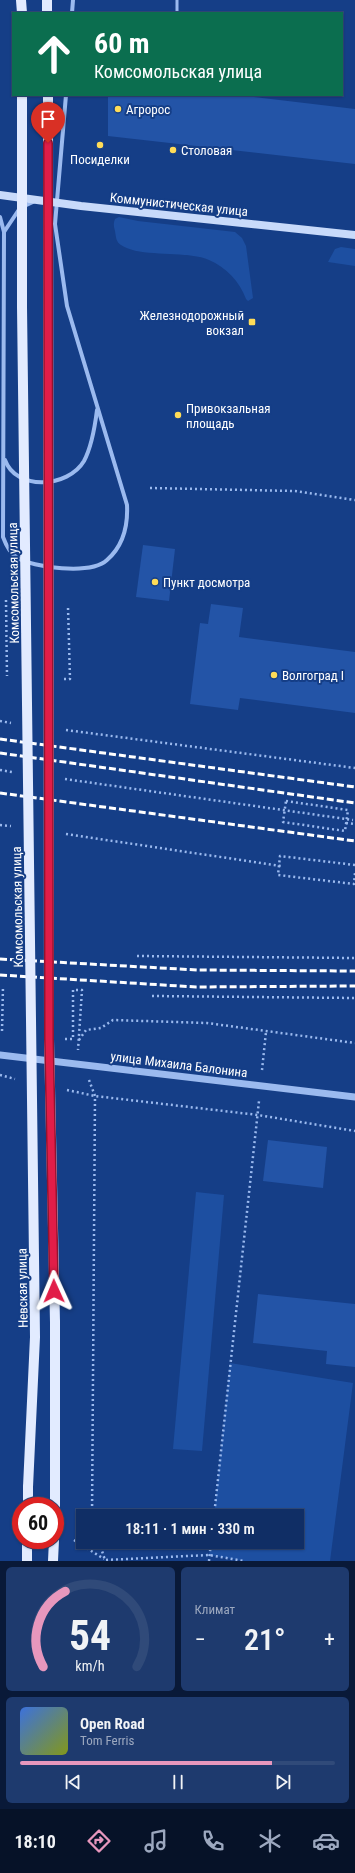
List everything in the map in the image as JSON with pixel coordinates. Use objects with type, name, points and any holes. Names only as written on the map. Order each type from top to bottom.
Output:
[{"type":"main road","points":[[22,0],[22,12]]},
{"type":"main road","points":[[47,0],[47,12]]},
{"type":"main road","name":"Комсомольская улица","points":[[22,96],[22,307],[32,1070]]},
{"type":"main road","points":[[48,96],[50,1070],[55,1314],[55,1497]]},
{"type":"main road","name":"Коммунистическая улица","points":[[0,195],[57,203],[355,235]]},
{"type":"main road","name":"Невская улица","points":[[28,1497],[35,1337],[32,1070]]},
{"type":"main road","points":[[27,1549],[27,1561]]},
{"type":"main road","points":[[53,1561],[54,1549]]},
{"type":"street","points":[[72,12],[74,0]]},
{"type":"street","points":[[0,217],[4,232],[3,537],[8,550],[16,557],[38,566],[52,568],[87,568],[106,562],[117,548],[126,530],[128,518],[127,505],[67,306],[55,224],[66,96]]},
{"type":"street","points":[[4,232],[20,208],[37,200]]},
{"type":"street","points":[[4,456],[8,468],[13,474],[34,482],[44,483],[58,481],[73,472],[84,461],[94,432],[97,408]]},
{"type":"street","name":"улица Михаила Балонина","points":[[0,1055],[355,1097]]},
{"type":"lane","points":[[177,0],[177,12]]},
{"type":"path","points":[[150,488],[295,491],[355,500]]},
{"type":"path","points":[[6,600],[7,676]]},
{"type":"path","points":[[68,607],[70,679]]},
{"type":"path","points":[[0,721],[16,724]]},
{"type":"path","points":[[63,730],[355,768]]},
{"type":"path","points":[[0,770],[16,772]]},
{"type":"path","points":[[63,779],[353,820]]},
{"type":"path","points":[[286,801],[348,810],[346,823],[345,831],[283,822],[286,801]]},
{"type":"path","points":[[346,823],[355,824]]},
{"type":"path","points":[[0,825],[16,827]]},
{"type":"path","points":[[62,834],[280,866]]},
{"type":"path","points":[[355,864],[280,856],[278,875],[354,884],[355,873]]},
{"type":"path","points":[[137,956],[355,958]]},
{"type":"path","points":[[2,1031],[4,986]]},
{"type":"path","points":[[65,1039],[73,1039],[73,990],[82,990],[79,1041],[86,1030],[101,1028],[113,1020],[207,1023],[355,1043]]},
{"type":"path","points":[[152,996],[355,998]]},
{"type":"path","points":[[215,1509],[266,1032]]},
{"type":"path","points":[[89,1079],[95,1096],[92,1509]]},
{"type":"path","points":[[95,1096],[258,1115],[355,1131]]},
{"type":"path","points":[[74,1540],[105,1560],[210,1555],[244,1561]]},
{"type":"path","points":[[102,1549],[105,1560]]},
{"type":"path","points":[[209,1561],[210,1549]]},
{"type":"shaded area","points":[[119,217],[138,221],[235,232],[242,238],[246,246],[253,298],[248,301],[232,276],[227,271],[209,260],[188,255],[139,251],[129,249],[121,245],[116,239],[114,225],[115,219]]},
{"type":"shaded area","points":[[341,247],[355,249],[355,266],[328,262],[335,249]]},
{"type":"shaded area","points":[[196,1192],[224,1195],[202,1451],[173,1449]]},
{"type":"shaded area","points":[[230,1363],[353,1383],[330,1561],[244,1561],[209,1555],[210,1549],[304,1549],[304,1509],[215,1509]]},
{"type":"building","points":[[108,96],[245,96],[355,109],[355,164],[108,136]]},
{"type":"building","name":"Пункт досмотра","points":[[143,545],[175,549],[169,601],[136,597]]},
{"type":"building","name":"Волгоград I","points":[[211,604],[243,608],[239,637],[355,652],[355,713],[240,698],[238,710],[190,704],[200,623],[208,624]]},
{"type":"building","points":[[268,1140],[327,1147],[323,1188],[263,1181]]},
{"type":"building","points":[[258,1294],[355,1304],[355,1367],[326,1364],[327,1351],[253,1343]]},
{"type":"railway","points":[[0,739],[355,787]]},
{"type":"railway","points":[[0,753],[355,803]]},
{"type":"railway","points":[[0,793],[355,841]]},
{"type":"railway","points":[[0,959],[197,970],[355,971]]},
{"type":"railway","points":[[0,975],[196,987],[355,986]]},
{"type":"place","name":"Агророс","points":[[118,109]]},
{"type":"place","name":"Посиделки","points":[[100,145]]},
{"type":"place","name":"Столовая","points":[[173,150]]},
{"type":"place","name":"Железнодорожный вокзал","points":[[252,322]]},
{"type":"place","name":"Привокзальная площадь","points":[[178,415]]},
{"type":"place","name":"Пункт досмотра","points":[[155,582]]},
{"type":"place","name":"Волгоград I","points":[[274,675]]},
{"type":"route","points":[[48,143],[49,1039],[54,1291]]}]
